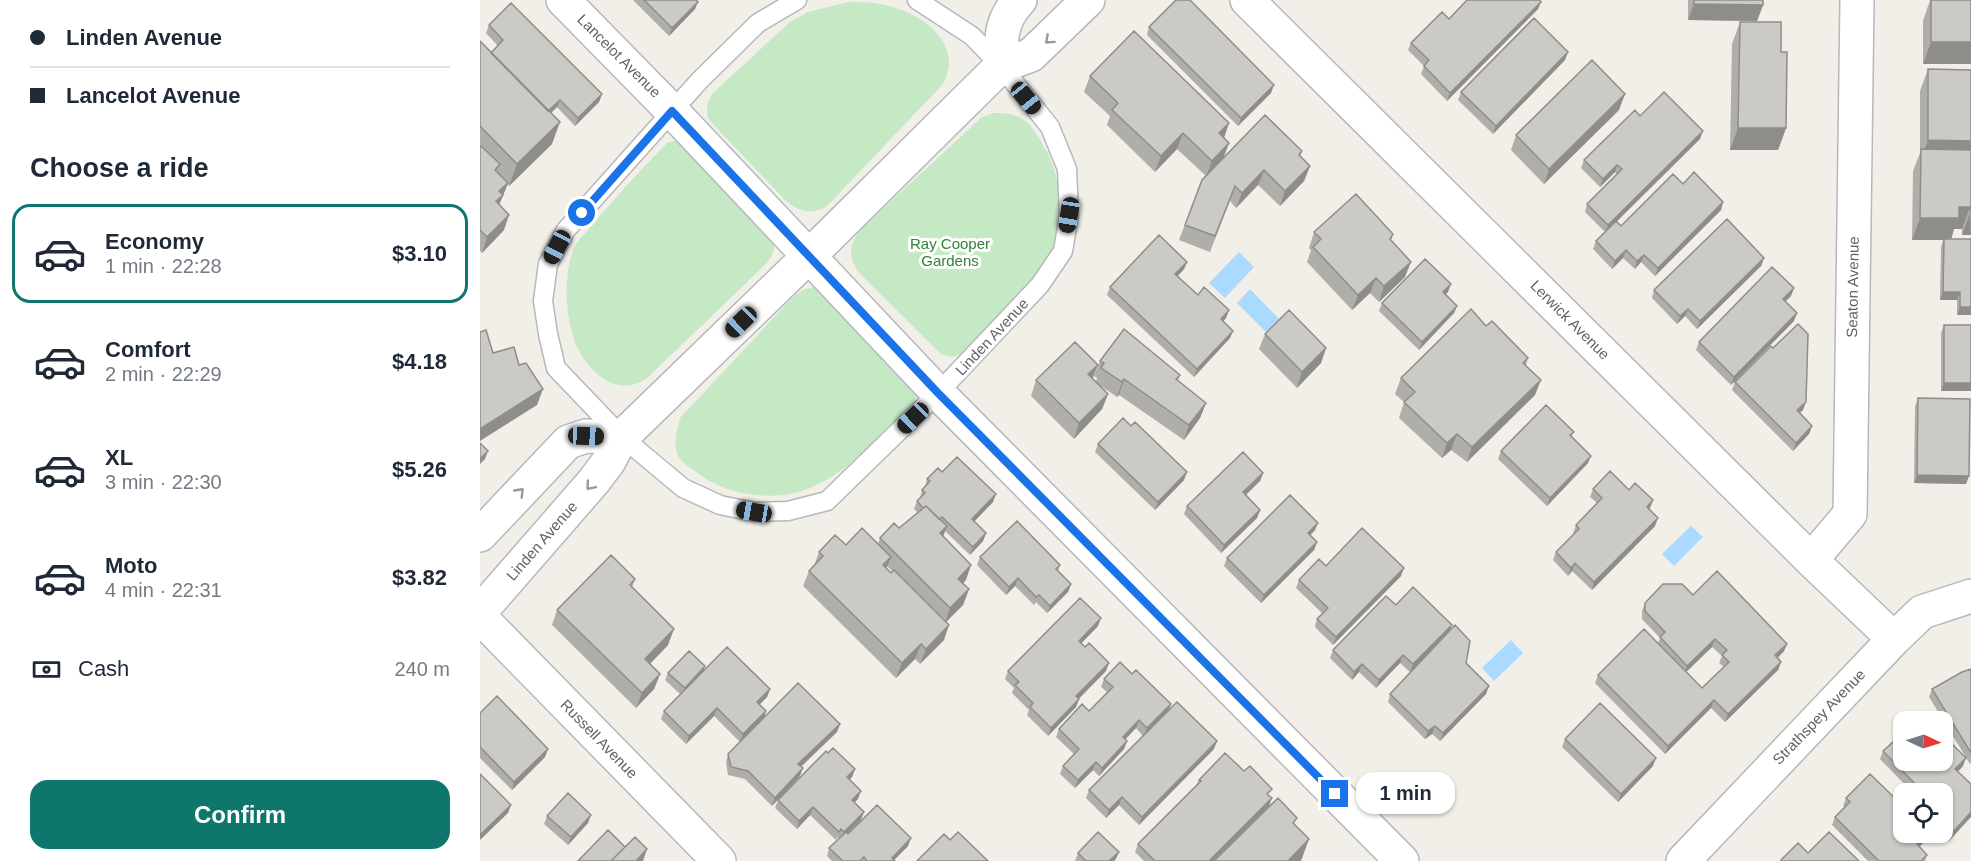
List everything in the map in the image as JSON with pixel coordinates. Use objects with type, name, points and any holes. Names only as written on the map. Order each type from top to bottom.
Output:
[{"type":"street","name":"Lancelot Avenue","points":[[563,0],[672,111],[938,393],[1402,861]]},
{"type":"street","points":[[1001,66],[1002,30],[1012,8],[1020,0]]},
{"type":"street","name":"Linden Avenue","points":[[480,615],[594,481],[609,461],[622,437],[1001,66],[1031,55],[1088,0]]},
{"type":"street","name":"Lerwick Avenue","points":[[1247,0],[1811,560],[1894,639]]},
{"type":"street","name":"Seaton Avenue","points":[[1811,560],[1850,514],[1857,0]]},
{"type":"street","points":[[480,535],[568,442],[586,436],[622,437]]},
{"type":"street","name":"Strathspey Avenue","points":[[1683,861],[1894,639],[1923,612],[1971,596]]},
{"type":"street","name":"Russell Avenue","points":[[480,615],[719,861]]},
{"type":"lane","name":"Linden Avenue","points":[[797,0],[758,23],[700,80],[566,230],[548,264],[543,301],[556,368],[622,437],[683,488],[720,505],[754,512],[788,511],[827,501],[938,393],[1040,285],[1063,251],[1069,215],[1067,169],[1050,128],[1001,66],[972,36],[916,0]]},
{"type":"green space","points":[[848,2],[889,6],[916,16],[937,34],[945,45],[948,70],[943,84],[827,206],[816,211],[807,211],[787,202],[709,120],[707,106],[713,93],[790,22],[808,12]]},
{"type":"green space","name":"Ray Cooper Gardens","points":[[1004,113],[1024,120],[1034,130],[1043,145],[1051,161],[1059,195],[1058,231],[1046,264],[1036,279],[962,354],[952,357],[942,355],[859,273],[851,251],[853,241],[860,230],[982,117]]},
{"type":"green space","points":[[680,141],[774,240],[773,252],[767,263],[647,378],[635,384],[623,386],[601,377],[592,369],[577,348],[568,315],[570,260],[577,243],[611,203],[667,143]]},
{"type":"green space","points":[[815,287],[827,290],[918,394],[913,403],[880,437],[825,481],[804,490],[782,495],[741,493],[719,486],[680,459],[676,450],[676,439],[680,418],[795,295],[805,289]]},
{"type":"water","points":[[1239,252],[1254,267],[1225,298],[1209,283]]},
{"type":"water","points":[[1250,289],[1279,319],[1266,332],[1237,303]]},
{"type":"water","points":[[1691,526],[1703,537],[1674,566],[1662,554]]},
{"type":"water","points":[[1511,640],[1523,653],[1494,681],[1482,668]]},
{"type":"building","points":[[644,0],[696,0],[698,2],[672,28]]},
{"type":"building","points":[[1176,0],[1190,0],[1274,85],[1241,118],[1149,27]]},
{"type":"building","points":[[1467,0],[1540,0],[1541,2],[1450,93],[1424,66],[1429,60],[1411,43],[1442,12],[1449,19]]},
{"type":"building","points":[[1694,0],[1763,0],[1763,5],[1694,4]]},
{"type":"building","points":[[1931,0],[1971,0],[1971,42],[1931,42]]},
{"type":"building","points":[[511,3],[602,94],[578,118],[560,100],[548,111],[491,53],[503,40],[489,25]]},
{"type":"building","points":[[1534,18],[1568,52],[1496,126],[1461,92]]},
{"type":"building","points":[[1740,22],[1781,22],[1781,52],[1787,52],[1786,128],[1738,128]]},
{"type":"building","points":[[1134,31],[1229,123],[1219,133],[1229,143],[1212,161],[1183,133],[1161,156],[1112,110],[1118,103],[1090,76]]},
{"type":"building","points":[[480,41],[560,122],[517,164],[480,126]]},
{"type":"building","points":[[1592,60],[1625,94],[1549,169],[1516,135]]},
{"type":"building","points":[[1928,69],[1971,70],[1971,141],[1928,140]]},
{"type":"building","points":[[1664,92],[1703,131],[1608,225],[1587,204],[1622,169],[1617,165],[1603,179],[1584,160],[1635,110],[1640,116]]},
{"type":"building","points":[[1265,115],[1302,151],[1299,155],[1310,166],[1285,191],[1264,170],[1242,193],[1235,186],[1215,236],[1185,225],[1202,180]]},
{"type":"building","points":[[481,146],[500,164],[495,170],[508,183],[499,191],[503,195],[496,201],[509,215],[487,237],[480,230]]},
{"type":"building","points":[[1921,149],[1971,150],[1971,213],[1970,207],[1959,207],[1959,218],[1920,218]]},
{"type":"building","points":[[1694,172],[1723,202],[1658,268],[1644,255],[1637,261],[1626,250],[1615,261],[1596,241],[1616,221],[1621,226],[1673,174],[1683,184]]},
{"type":"building","points":[[1356,194],[1393,234],[1390,239],[1411,262],[1384,286],[1376,278],[1358,295],[1313,247],[1321,239],[1314,232]]},
{"type":"building","points":[[1727,219],[1764,258],[1700,321],[1688,309],[1680,316],[1654,290]]},
{"type":"building","points":[[1159,235],[1187,262],[1175,274],[1198,295],[1204,287],[1229,310],[1221,319],[1233,331],[1197,369],[1110,287]]},
{"type":"building","points":[[1944,239],[1971,239],[1971,307],[1960,307],[1960,292],[1943,292]]},
{"type":"building","points":[[1425,259],[1451,284],[1443,292],[1457,306],[1422,342],[1382,303]]},
{"type":"building","points":[[1772,267],[1794,288],[1783,299],[1797,313],[1734,377],[1699,342]]},
{"type":"building","points":[[1471,309],[1486,326],[1492,321],[1528,358],[1523,363],[1541,380],[1472,447],[1457,434],[1447,443],[1404,402],[1415,392],[1401,378]]},
{"type":"building","points":[[1289,310],[1326,348],[1302,372],[1265,334]]},
{"type":"building","points":[[1798,324],[1808,334],[1806,402],[1797,410],[1812,426],[1796,443],[1735,382],[1771,346],[1773,348]]},
{"type":"building","points":[[1944,325],[1971,325],[1971,383],[1944,383]]},
{"type":"building","points":[[1124,329],[1180,375],[1176,379],[1206,403],[1189,425],[1124,379],[1122,382],[1101,368],[1104,363],[1100,361]]},
{"type":"building","points":[[486,330],[493,353],[514,347],[519,365],[526,363],[543,389],[480,429],[480,332]]},
{"type":"building","points":[[1075,342],[1098,365],[1088,374],[1108,394],[1079,423],[1036,380]]},
{"type":"building","points":[[1918,398],[1970,399],[1969,476],[1917,475]]},
{"type":"building","points":[[1546,405],[1574,432],[1570,435],[1591,456],[1550,498],[1501,451]]},
{"type":"building","points":[[1123,418],[1131,426],[1135,422],[1187,472],[1158,502],[1098,444]]},
{"type":"building","points":[[480,443],[488,451],[480,459]]},
{"type":"building","points":[[1243,452],[1263,473],[1243,492],[1260,510],[1224,545],[1187,506]]},
{"type":"building","points":[[957,457],[996,494],[972,519],[986,533],[973,547],[942,517],[939,519],[926,506],[923,508],[917,501],[925,493],[922,490],[930,481],[927,479],[938,468],[942,472]]},
{"type":"building","points":[[1610,471],[1629,490],[1635,483],[1653,500],[1647,507],[1658,518],[1594,582],[1575,563],[1571,568],[1556,552],[1579,529],[1576,525],[1602,498],[1593,489]]},
{"type":"building","points":[[1290,495],[1318,523],[1308,533],[1317,542],[1264,595],[1227,558]]},
{"type":"building","points":[[926,506],[947,526],[940,533],[971,565],[958,579],[969,589],[950,608],[880,538],[894,523],[899,528]]},
{"type":"building","points":[[1017,521],[1060,565],[1056,569],[1071,584],[1050,606],[1039,595],[1036,597],[1018,578],[1009,587],[980,557]]},
{"type":"building","points":[[862,528],[891,557],[883,565],[891,573],[894,570],[949,625],[926,649],[921,644],[902,663],[809,571],[823,556],[819,552],[835,535],[846,545]]},
{"type":"building","points":[[1362,528],[1404,568],[1336,637],[1317,619],[1328,608],[1299,580],[1319,559],[1326,566]]},
{"type":"building","points":[[611,555],[635,579],[630,585],[674,629],[645,659],[660,674],[642,693],[557,610]]},
{"type":"building","points":[[1717,571],[1787,644],[1775,655],[1781,662],[1728,714],[1714,700],[1668,746],[1598,675],[1644,629],[1702,688],[1729,662],[1722,655],[1727,650],[1715,639],[1687,666],[1660,637],[1665,632],[1645,611],[1645,603],[1663,584],[1682,584],[1693,595]]},
{"type":"building","points":[[1413,587],[1452,625],[1413,664],[1403,655],[1379,680],[1362,664],[1354,672],[1333,650],[1386,596],[1396,605]]},
{"type":"building","points":[[1080,598],[1101,618],[1079,641],[1085,647],[1089,643],[1109,663],[1076,696],[1079,699],[1051,728],[1030,707],[1033,703],[1015,685],[1019,682],[1008,671]]},
{"type":"building","points":[[1455,625],[1470,641],[1466,663],[1489,686],[1443,733],[1435,726],[1428,731],[1390,694]]},
{"type":"building","points":[[727,647],[770,689],[757,702],[766,711],[743,734],[717,708],[689,736],[664,711]]},
{"type":"building","points":[[689,651],[705,666],[685,688],[668,673]]},
{"type":"building","points":[[1120,662],[1132,674],[1136,670],[1171,704],[1147,728],[1139,720],[1123,737],[1127,741],[1102,768],[1096,762],[1078,780],[1063,766],[1079,749],[1059,729],[1082,704],[1089,711],[1113,687],[1104,679]]},
{"type":"building","points":[[1971,669],[1971,753],[1953,723],[1953,711],[1945,711],[1932,689]]},
{"type":"building","points":[[798,683],[840,724],[798,764],[803,768],[775,798],[748,771],[731,767],[728,754]]},
{"type":"building","points":[[497,696],[548,749],[514,782],[480,747],[480,713]]},
{"type":"building","points":[[1177,702],[1217,741],[1142,817],[1122,797],[1109,810],[1089,790]]},
{"type":"building","points":[[1600,703],[1656,758],[1621,794],[1565,739]]},
{"type":"building","points":[[1893,742],[1893,761],[1883,751]]},
{"type":"building","points":[[1953,745],[1966,758],[1955,769],[1971,784],[1971,812],[1953,832],[1953,783],[1914,783],[1903,771],[1953,771]]},
{"type":"building","points":[[833,748],[855,769],[847,777],[861,791],[852,800],[864,812],[844,832],[841,829],[839,832],[813,807],[799,821],[778,800],[826,751],[828,753]]},
{"type":"building","points":[[1225,753],[1244,771],[1250,766],[1272,789],[1267,794],[1272,798],[1209,861],[1155,861],[1138,844],[1201,781],[1199,780]]},
{"type":"building","points":[[480,774],[511,805],[480,835]]},
{"type":"building","points":[[1870,774],[1893,796],[1893,843],[1918,843],[1927,855],[1921,861],[1879,861],[1835,817],[1850,802],[1846,798]]},
{"type":"building","points":[[568,793],[591,815],[571,837],[547,816]]},
{"type":"building","points":[[1278,798],[1297,818],[1293,823],[1309,839],[1288,861],[1214,861]]},
{"type":"building","points":[[877,805],[911,838],[892,858],[895,861],[867,861],[864,857],[860,861],[843,861],[829,848],[846,832],[848,834]]},
{"type":"building","points":[[608,830],[625,847],[611,861],[578,861]]},
{"type":"building","points":[[958,832],[988,861],[917,861],[944,834],[950,840]]},
{"type":"building","points":[[1098,832],[1119,852],[1109,861],[1086,861],[1078,853]]},
{"type":"building","points":[[1829,832],[1859,861],[1781,860],[1798,843],[1808,853]]},
{"type":"building","points":[[635,837],[647,849],[636,861],[611,861]]},
{"type":"route","points":[[582,213],[672,111],[938,393],[1335,794]]}]
